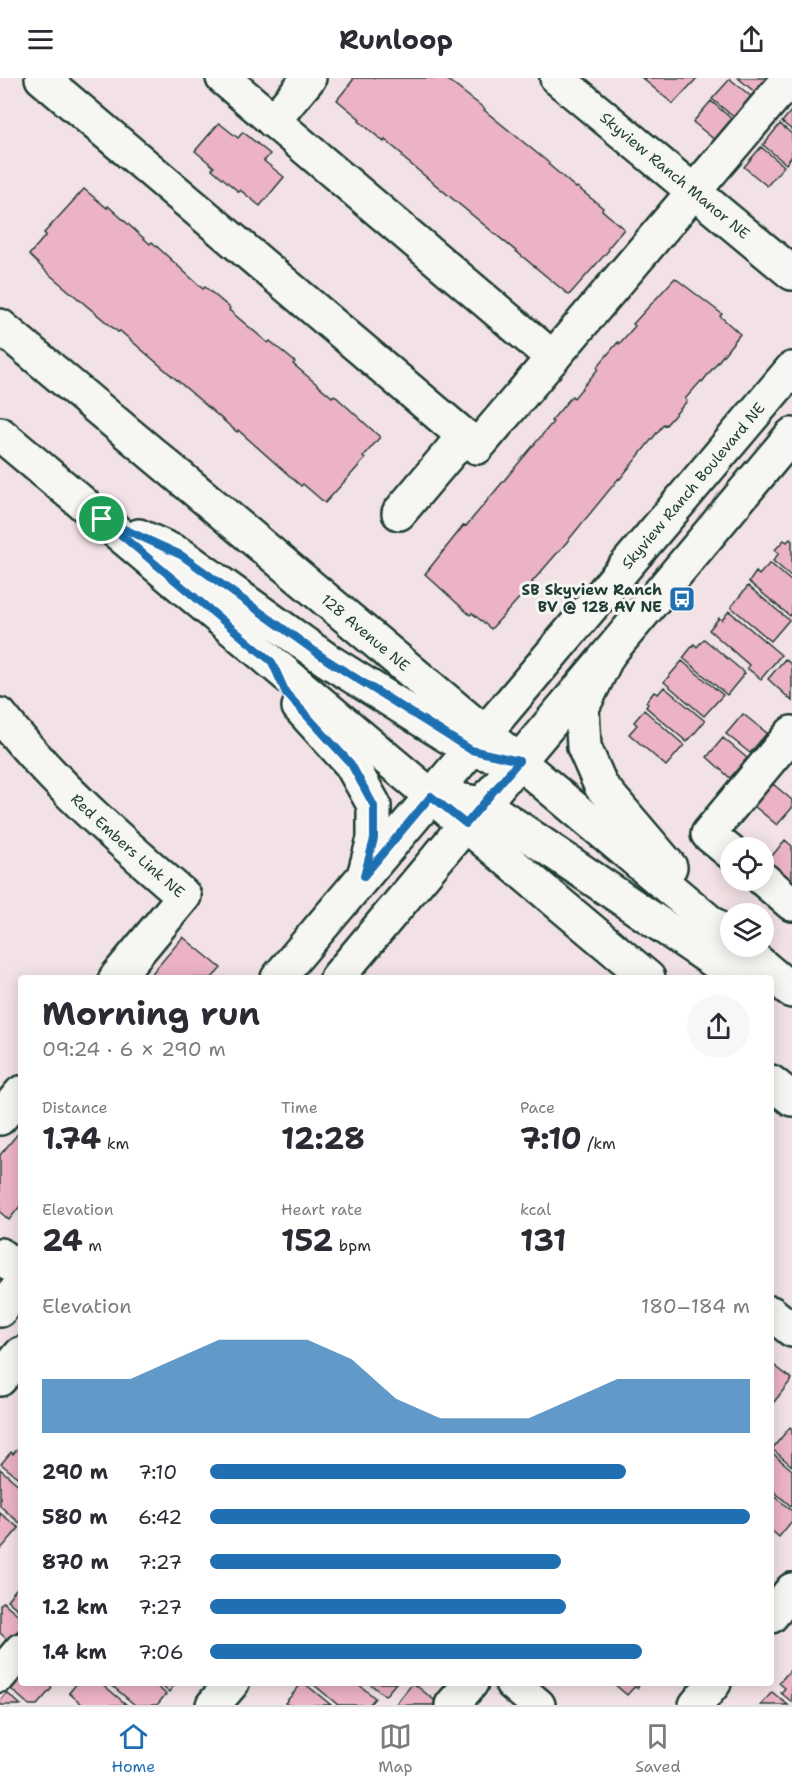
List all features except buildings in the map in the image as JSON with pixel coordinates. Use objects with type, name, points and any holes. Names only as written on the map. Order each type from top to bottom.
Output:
[{"type":"main road","points":[[42,78],[477,447],[790,78]]},
{"type":"main road","points":[[223,78],[553,358]]},
{"type":"main road","points":[[273,121],[309,78]]},
{"type":"main road","name":"Skyview Ranch Manor NE","points":[[558,78],[792,273]]},
{"type":"main road","name":"128 Avenue NE","points":[[0,326],[478,741],[519,761],[720,930]]},
{"type":"main road","points":[[0,343],[73,387]]},
{"type":"main road","name":"Skyview Ranch Boulevard NE","points":[[281,975],[792,369]]},
{"type":"main road","points":[[0,434],[431,796],[474,814],[734,975]]},
{"type":"main road","points":[[340,975],[792,435]]},
{"type":"main road","points":[[399,513],[464,436]]},
{"type":"main road","points":[[102,519],[181,555],[327,660],[478,741]]},
{"type":"main road","points":[[608,655],[582,708],[584,747],[601,786],[720,926]]},
{"type":"main road","points":[[272,662],[286,693],[351,764],[374,806],[374,839],[364,876]]},
{"type":"main road","name":"Red Embers Link NE","points":[[0,714],[72,796],[184,896],[118,975]]},
{"type":"main road","points":[[720,844],[708,834],[792,733]]},
{"type":"main road","points":[[474,814],[645,975]]},
{"type":"main road","points":[[774,889],[792,904]]},
{"type":"main road","name":"128 Avenue NE","points":[[752,957],[773,975]]},
{"type":"main road","name":"128 Avenue NE","points":[[774,976],[792,991]]},
{"type":"main road","points":[[774,1002],[792,1014]]},
{"type":"main road","points":[[774,1084],[792,1099]]},
{"type":"main road","points":[[0,1118],[18,1097]]},
{"type":"main road","points":[[0,1255],[18,1270]]},
{"type":"main road","points":[[0,1310],[18,1289]]},
{"type":"main road","points":[[0,1379],[18,1358]]},
{"type":"main road","points":[[774,1612],[792,1590]]},
{"type":"main road","points":[[0,1675],[18,1654]]},
{"type":"main road","points":[[213,1705],[229,1686]]},
{"type":"main road","points":[[452,1705],[468,1686]]},
{"type":"main road","points":[[516,1686],[538,1705]]},
{"type":"main road","points":[[696,1705],[712,1686]]},
{"type":"place","name":"SB Skyview Ranch BV @ 128 AV NE","points":[[682,599]]},
{"type":"route","points":[[102,519],[181,555],[327,660],[471,750],[519,761],[466,824],[431,796],[364,876],[374,839],[374,806],[351,764],[286,693],[272,662],[102,519]]}]
